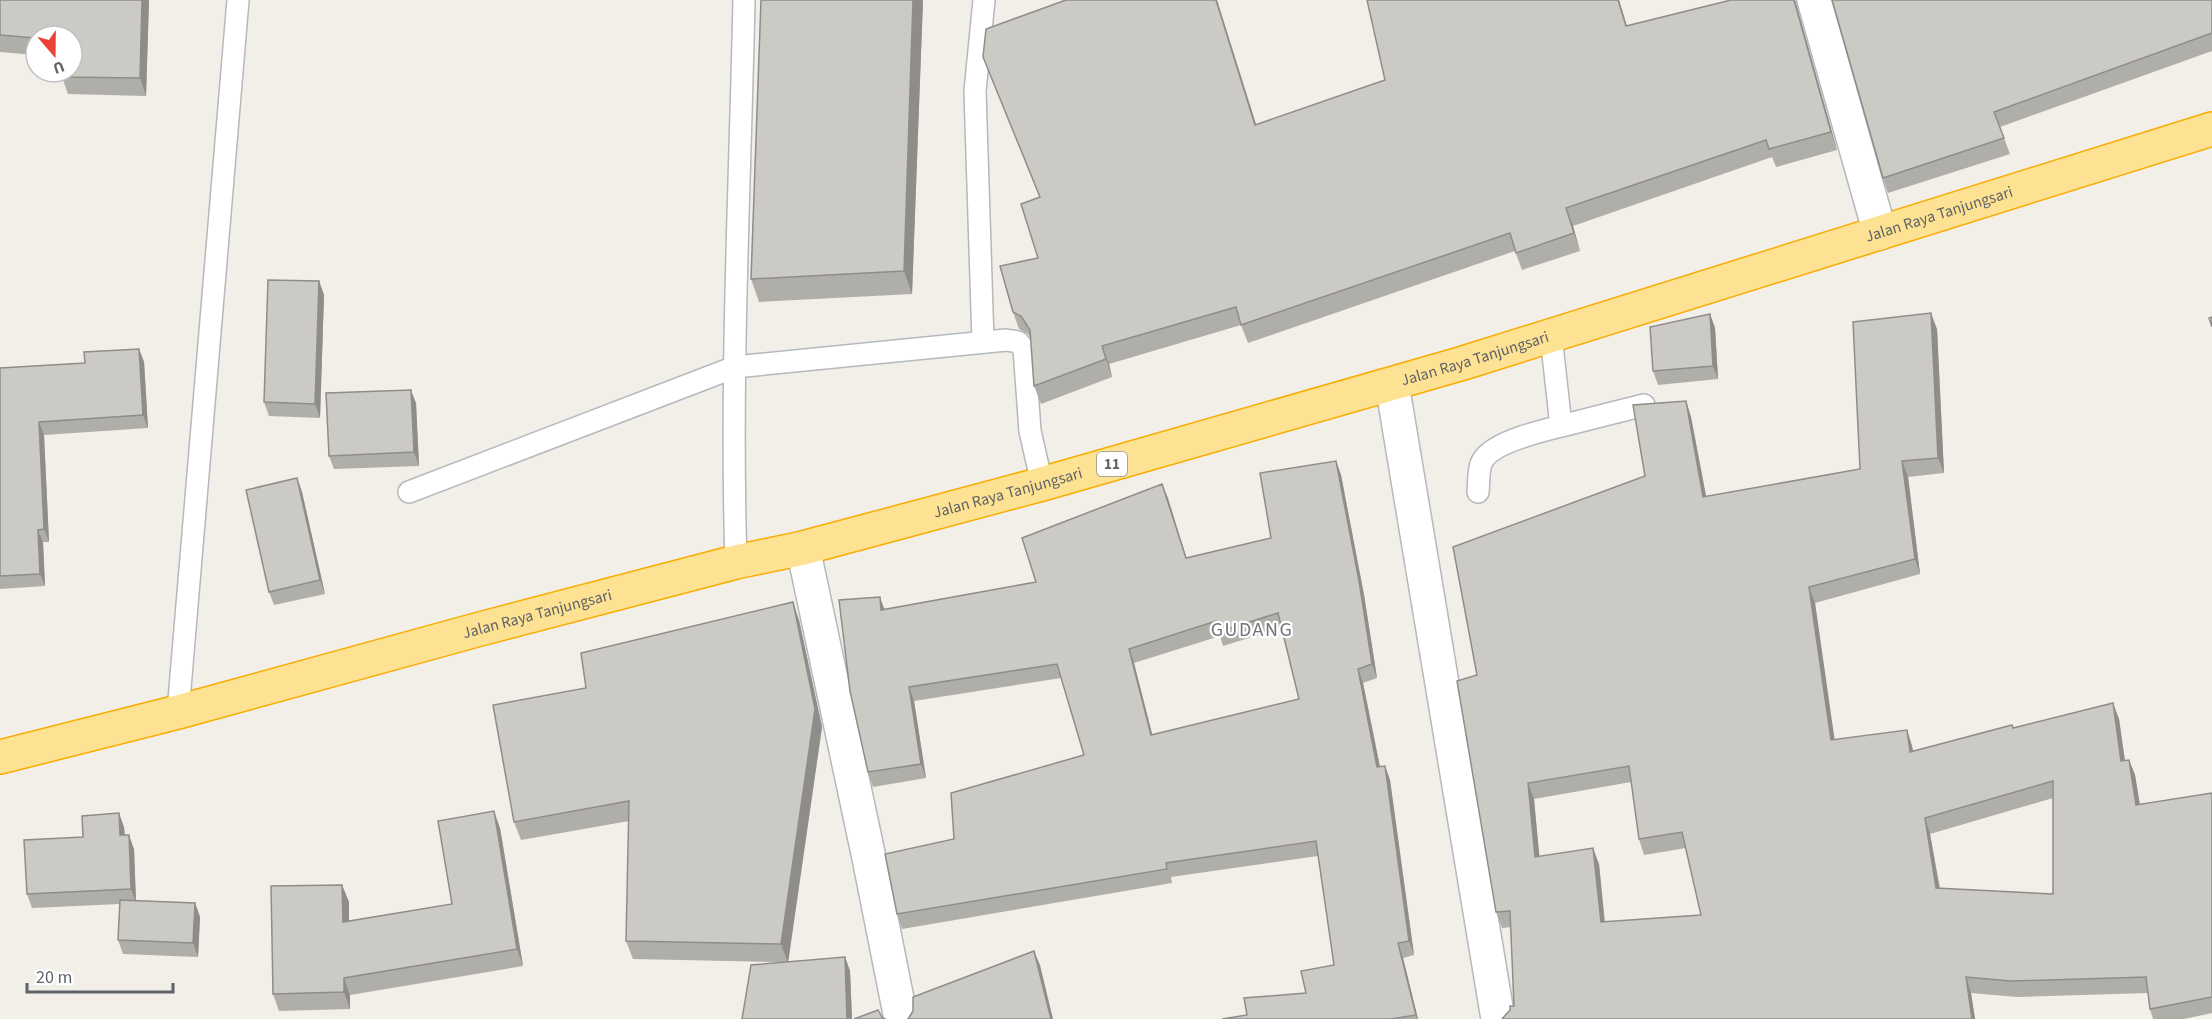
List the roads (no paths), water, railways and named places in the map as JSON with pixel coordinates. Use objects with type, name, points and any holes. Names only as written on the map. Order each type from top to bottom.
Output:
[{"type":"highway","name":"Jalan Raya Tanjungsari","points":[[0,757],[178,712],[736,562],[803,548],[1042,484],[1551,336],[2212,129]]},
{"type":"street","points":[[1814,0],[1880,233]]},
{"type":"street","points":[[1392,384],[1498,1019]]},
{"type":"street","points":[[803,548],[901,1019]]},
{"type":"lane","points":[[178,712],[237,0]]},
{"type":"lane","points":[[736,562],[735,367],[744,0]]},
{"type":"lane","points":[[983,342],[975,91],[984,0]]},
{"type":"lane","points":[[1551,336],[1561,426]]},
{"type":"lane","points":[[410,492],[735,367],[1006,340],[1018,342],[1024,349],[1030,431],[1042,484]]},
{"type":"lane","points":[[1478,492],[1481,464],[1495,449],[1538,432],[1644,405]]},
{"type":"district","name":"GUDANG","points":[[1252,630]]}]
